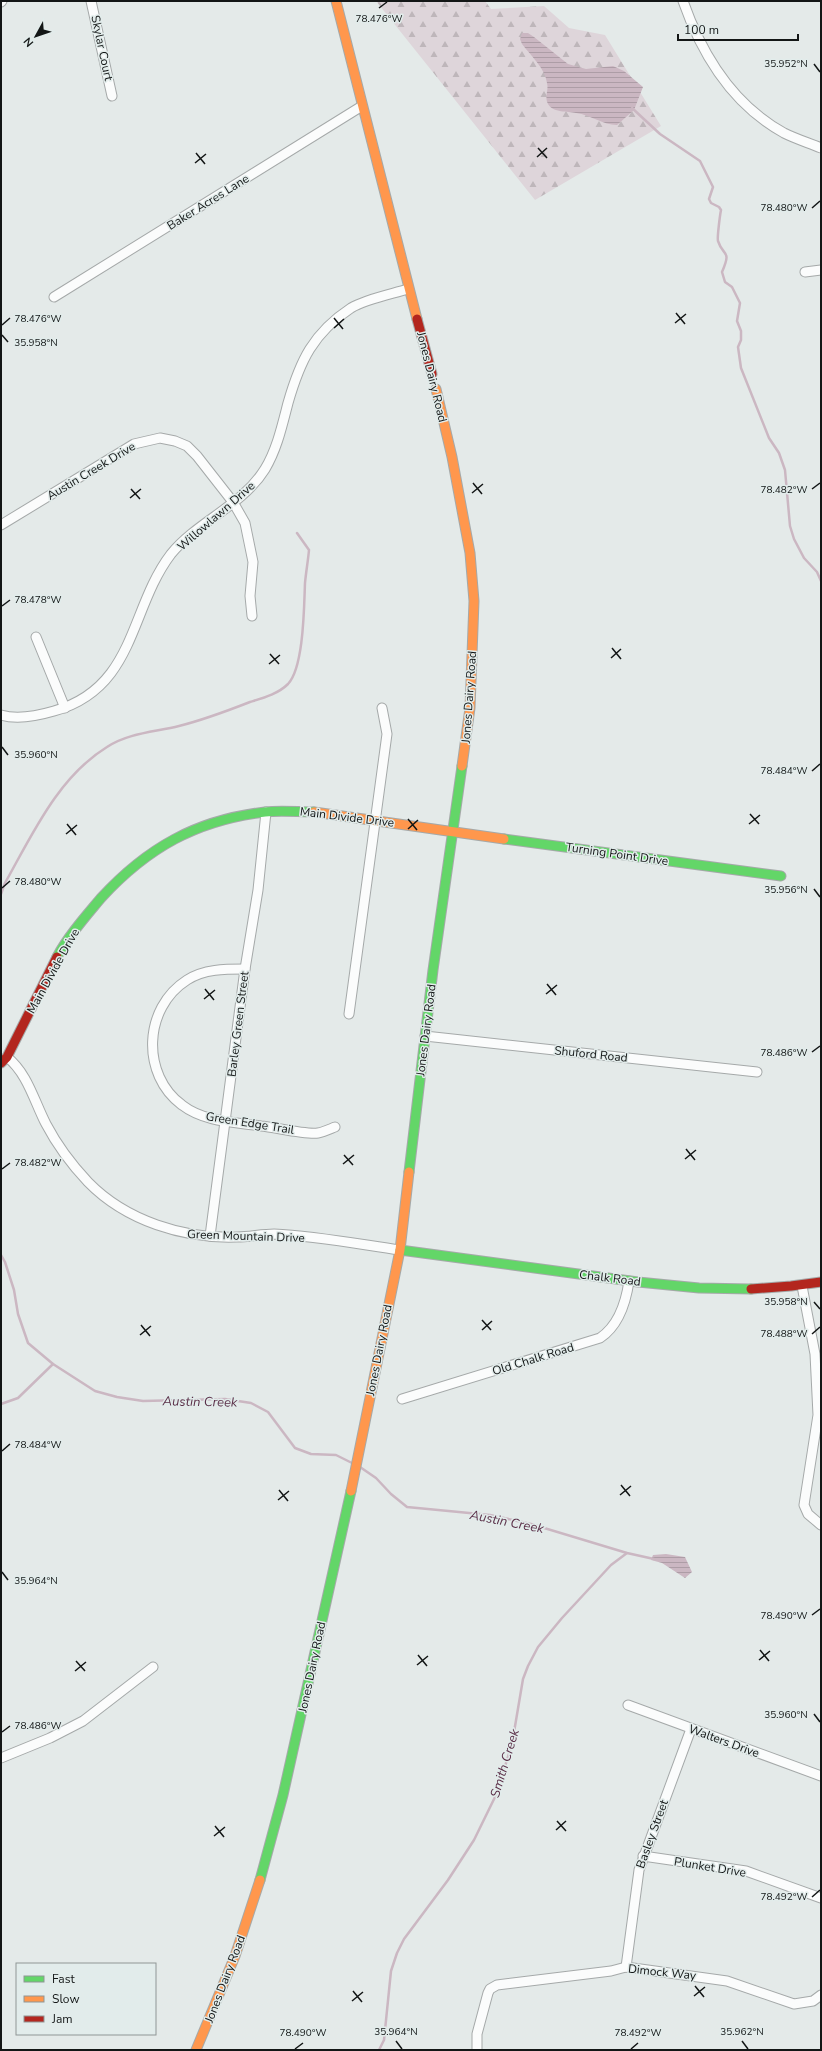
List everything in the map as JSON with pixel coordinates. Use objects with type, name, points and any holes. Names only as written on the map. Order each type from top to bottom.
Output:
[{"type":"street","name":"Skylar Court","points":[[91,1],[112,96]]},
{"type":"street","name":"Jones Dairy Road","points":[[196,2050],[236,1956],[268,1853],[294,1747],[356,1470],[400,1250],[425,1036],[470,708],[474,601],[469,546],[452,457],[436,389],[408,289],[336,1]]},
{"type":"street","points":[[683,1],[689,17],[712,63],[730,89],[752,112],[785,134],[821,148]]},
{"type":"street","name":"Baker Acres Lane","points":[[54,297],[362,106]]},
{"type":"street","points":[[805,272],[821,270]]},
{"type":"street","name":"Willowlawn Drive","points":[[1,715],[30,717],[65,708],[81,700],[95,689],[118,664],[127,649],[154,583],[172,554],[205,523],[255,483],[265,468],[277,444],[297,371],[308,350],[328,327],[352,308],[408,289]]},
{"type":"street","name":"Austin Creek Drive","points":[[1,525],[134,444],[160,438],[187,446],[197,456],[233,502],[245,523],[251,546],[253,562],[250,596],[252,616]]},
{"type":"street","points":[[36,638],[65,708]]},
{"type":"street","points":[[350,1014],[387,734],[382,708]]},
{"type":"street","name":"Main Divide Drive","points":[[4,1060],[61,950],[74,930],[121,877],[146,856],[188,832],[225,819],[266,812],[319,812],[452,832]]},
{"type":"street","name":"Barley Green Street","points":[[210,1236],[245,970],[258,890],[266,812]]},
{"type":"street","name":"Turning Point Drive","points":[[452,832],[781,876]]},
{"type":"street","name":"Green Edge Trail","points":[[245,970],[217,970],[202,973],[186,981],[165,1001],[157,1016],[152,1033],[152,1051],[160,1081],[170,1094],[182,1105],[196,1114],[210,1119],[318,1133],[335,1127]]},
{"type":"street","name":"Shuford Road","points":[[425,1036],[757,1072]]},
{"type":"street","name":"Green Mountain Drive","points":[[4,1060],[16,1064],[27,1080],[46,1124],[60,1149],[89,1183],[118,1205],[153,1224],[180,1233],[237,1237],[273,1234],[400,1250]]},
{"type":"street","name":"Chalk Road","points":[[400,1250],[628,1281],[732,1291],[802,1286],[821,1282]]},
{"type":"street","name":"Old Chalk Road","points":[[402,1399],[600,1338],[610,1332],[617,1319],[628,1290],[628,1281]]},
{"type":"street","points":[[802,1286],[818,1353],[818,1415],[804,1504],[808,1514],[821,1525]]},
{"type":"street","points":[[1,1758],[50,1738],[84,1721],[153,1667]]},
{"type":"street","name":"Walters Drive","points":[[628,1705],[821,1776]]},
{"type":"street","name":"Basley Street","points":[[626,1967],[638,1870],[691,1729]]},
{"type":"street","name":"Plunket Drive","points":[[643,1856],[746,1871],[821,1898]]},
{"type":"street","name":"Dimock Way","points":[[477,2050],[480,2022],[488,1993],[493,1987],[611,1971],[626,1967],[712,1977],[794,2004],[813,2001],[821,1996]]},
{"type":"green space","points":[[376,1],[485,1],[491,9],[544,6],[569,28],[605,35],[661,126],[535,200]]},
{"type":"shaded area","points":[[522,33],[528,33],[534,37],[568,64],[586,69],[613,66],[624,71],[643,87],[634,110],[617,125],[612,125],[581,114],[561,111],[550,107],[546,99],[547,86],[544,72],[522,44],[520,39]]},
{"type":"shaded area","points":[[666,1554],[685,1557],[692,1572],[685,1578],[662,1563],[651,1560],[653,1555]]},
{"type":"waterway","points":[[632,108],[660,134],[700,161],[713,187],[709,199],[711,203],[719,207],[721,210],[718,241],[726,254],[725,265],[722,272],[725,282],[732,287],[740,303],[737,321],[741,331],[741,340],[738,347],[741,368],[769,438],[779,453],[785,470],[790,526],[794,539],[804,558],[817,572],[821,581]]},
{"type":"waterway","points":[[1,894],[5,883],[48,808],[74,774],[90,759],[115,742],[133,736],[179,726],[224,712],[270,695],[288,684],[293,676],[300,651],[309,550],[297,533]]},
{"type":"waterway","name":"Austin Creek","points":[[1,1255],[5,1262],[14,1290],[18,1314],[28,1343],[53,1364],[95,1391],[117,1397],[143,1401],[225,1399],[251,1403],[268,1412],[295,1448],[311,1454],[336,1455],[352,1463]]},
{"type":"waterway","points":[[1,1404],[18,1398],[53,1364]]},
{"type":"waterway","name":"Austin Creek","points":[[360,1467],[376,1478],[391,1494],[407,1507],[490,1515],[531,1524],[627,1553],[654,1559]]},
{"type":"waterway","name":"Smith Creek","points":[[379,2050],[384,2040],[391,1971],[397,1953],[404,1939],[448,1880],[474,1840],[496,1795],[512,1744],[523,1679],[528,1666],[538,1647],[562,1618],[611,1565],[627,1553]]},
{"type":"traffic: fast","points":[[409,1172],[433,970],[462,766]]},
{"type":"traffic: fast","points":[[57,957],[66,941],[101,898],[118,880],[155,851],[174,839],[217,822],[240,816],[271,811],[314,812]]},
{"type":"traffic: fast","points":[[504,839],[781,876]]},
{"type":"traffic: fast","points":[[400,1250],[638,1282],[699,1288],[751,1289]]},
{"type":"traffic: fast","points":[[260,1880],[283,1795],[351,1491]]},
{"type":"traffic: slow","points":[[336,1],[417,319]]},
{"type":"traffic: slow","points":[[436,389],[452,457],[470,553],[474,601],[470,708],[462,766]]},
{"type":"traffic: slow","points":[[314,812],[504,839]]},
{"type":"traffic: slow","points":[[351,1491],[400,1250],[409,1172]]},
{"type":"traffic: slow","points":[[196,2050],[235,1956],[260,1880]]},
{"type":"traffic: jam","points":[[417,319],[432,374]]},
{"type":"traffic: jam","points":[[1,1063],[7,1057],[57,957]]},
{"type":"traffic: jam","points":[[751,1289],[821,1282]]}]
